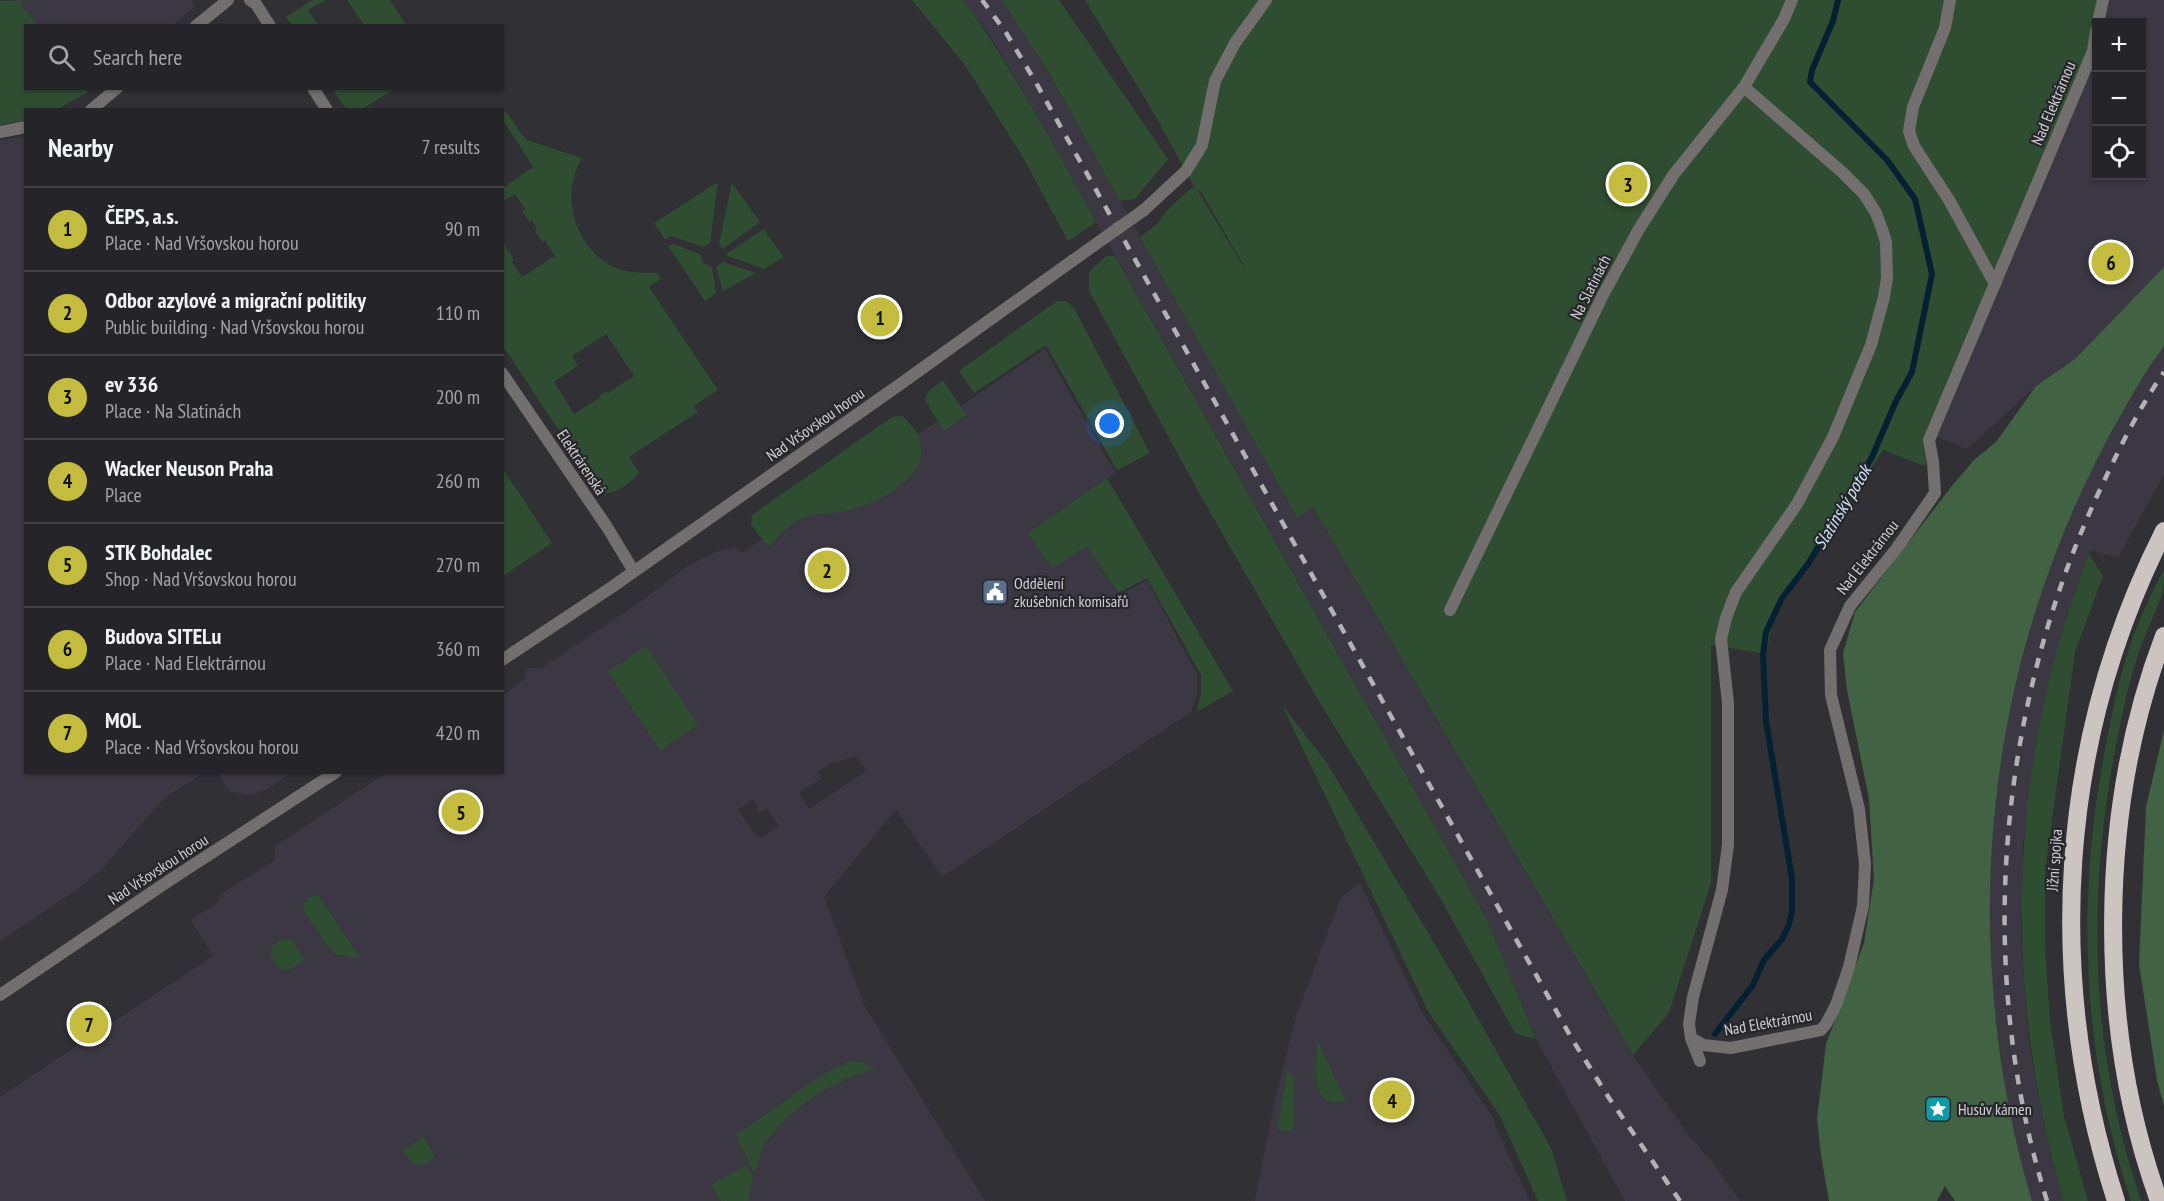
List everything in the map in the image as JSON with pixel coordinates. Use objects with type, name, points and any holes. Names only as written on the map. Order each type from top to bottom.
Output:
[{"type":"highway","name":"Jižní spojka","points":[[2116,1201],[2094,1125],[2076,1028],[2070,946],[2073,857],[2086,762],[2106,677],[2134,595],[2164,531]]},
{"type":"highway","points":[[2159,1201],[2140,1140],[2121,1048],[2113,931],[2117,852],[2129,766],[2148,684],[2164,636]]},
{"type":"street","points":[[198,24],[228,0]]},
{"type":"street","points":[[250,0],[256,4],[269,24]]},
{"type":"street","name":"Nad Vršovskou horou","points":[[504,659],[612,587],[1144,210],[1186,171],[1202,145],[1215,81],[1235,43],[1266,0]]},
{"type":"street","name":"Na Slatinách","points":[[1450,610],[1603,296],[1639,230],[1674,174],[1744,87],[1784,19],[1792,0]]},
{"type":"street","points":[[1950,0],[1945,27],[1913,107],[1909,131],[1914,146],[1949,200],[1995,284]]},
{"type":"street","points":[[2099,18],[2103,0]]},
{"type":"street","name":"Nad Elektrárnou","points":[[1691,1038],[1703,1045],[1731,1048],[1821,1030],[1836,1005],[1849,967],[1863,906],[1865,864],[1859,809],[1831,695],[1830,650],[1850,606],[1897,549],[1935,493],[1929,440],[2092,51]]},
{"type":"street","points":[[1700,1061],[1691,1038],[1689,1024],[1693,997],[1722,890],[1728,845],[1728,703],[1721,639],[1726,618],[1736,592],[1797,504],[1833,437],[1871,345],[1887,278],[1886,242],[1876,213],[1864,194],[1744,87]]},
{"type":"street","points":[[93,108],[115,90]]},
{"type":"street","points":[[314,90],[326,108]]},
{"type":"street","points":[[0,132],[24,127]]},
{"type":"street","name":"Elektrárenská","points":[[504,376],[607,527],[633,570]]},
{"type":"street","name":"Nad Vršovskou horou","points":[[0,996],[333,774]]},
{"type":"shaded area","points":[[25,0],[191,0],[195,6],[174,24],[36,24],[20,3]]},
{"type":"shaded area","points":[[963,0],[1002,0],[1018,23],[1049,74],[1297,516],[1313,507],[1633,1055],[1686,1132],[1713,1163],[1740,1201],[1625,1201],[1536,1039],[1487,920],[1022,89],[992,40]]},
{"type":"shaded area","points":[[2109,0],[2164,0],[2164,267],[2075,359],[2036,386],[1967,449],[1937,437],[2092,69],[2092,180],[2146,180],[2146,18],[2106,18]]},
{"type":"shaded area","points":[[24,136],[24,774],[201,774],[163,799],[102,869],[76,890],[0,941],[0,140]]},
{"type":"shaded area","points":[[2164,345],[2164,474],[2118,558],[2091,550],[2079,579],[2047,689],[2023,842],[2021,941],[2028,1034],[2051,1156],[2064,1201],[2032,1201],[2007,1101],[1992,992],[1990,892],[1996,791],[2016,682],[2050,568],[2078,499],[2100,453],[2148,368]]},
{"type":"shaded area","points":[[1045,349],[1115,473],[1028,533],[1087,545],[1119,596],[1147,580],[1197,675],[1197,695],[1191,712],[942,877],[896,809],[824,897],[864,1005],[985,1201],[0,1201],[0,1097],[213,956],[191,920],[220,901],[218,896],[275,860],[275,846],[384,774],[504,774],[504,694],[525,679],[528,668],[542,668],[640,602],[689,565],[717,551],[735,547],[742,553]],"holes":[[[856,756],[866,771],[809,809],[799,793],[821,779],[818,772],[830,764]],[[753,799],[758,806],[756,808],[759,813],[767,808],[779,826],[762,837],[756,836],[738,810]]]},
{"type":"shaded area","points":[[218,774],[290,774],[266,790],[253,795],[230,792]]},
{"type":"shaded area","points":[[1360,883],[1423,1014],[1493,1118],[1530,1201],[1255,1201],[1276,1095],[1297,1014],[1341,897]]},
{"type":"green space","points":[[25,0],[20,3],[36,24],[24,24],[24,90],[87,90],[88,92],[60,108],[24,108],[24,121],[0,125],[0,1]]},
{"type":"green space","points":[[312,0],[325,0],[308,10],[317,24],[291,24],[286,17]]},
{"type":"green space","points":[[347,0],[390,0],[405,24],[363,24]]},
{"type":"green space","points":[[912,0],[963,0],[1016,81],[1096,222],[1068,241],[1021,154],[965,65]]},
{"type":"green space","points":[[1002,0],[1059,0],[1168,159],[1135,199],[1120,201],[1049,73]]},
{"type":"green space","points":[[1085,0],[2109,0],[2106,18],[2092,18],[2092,69],[1925,466],[1883,450],[1810,565],[1787,593],[1771,629],[1766,654],[1711,645],[1711,883],[1669,1013],[1633,1055],[1313,507],[1297,517],[1140,237],[1158,223],[1166,211],[1194,186],[1149,105]],"holes":[[[1196,188],[1202,193],[1243,266]]]},
{"type":"green space","points":[[334,90],[393,90],[364,108],[345,108]]},
{"type":"green space","points":[[506,111],[527,140],[582,158],[572,186],[574,216],[578,230],[596,254],[613,267],[632,272],[657,273],[661,279],[649,287],[718,390],[694,406],[698,412],[629,457],[639,473],[626,485],[608,493],[598,490],[504,348],[504,244],[522,277],[555,256],[545,240],[542,242],[535,231],[537,229],[532,220],[529,222],[522,211],[525,209],[515,194],[504,200],[504,187],[533,167],[504,122]],"holes":[[[606,334],[634,376],[608,393],[606,391],[600,395],[601,397],[574,414],[554,382],[578,366],[572,356]]]},
{"type":"green space","points":[[718,182],[710,243],[703,247],[671,236],[665,240],[654,223]]},
{"type":"green space","points":[[732,183],[760,222],[723,249],[719,244]]},
{"type":"green space","points":[[764,229],[783,257],[764,269],[725,255]]},
{"type":"green space","points":[[674,244],[700,254],[703,263],[712,267],[716,293],[705,301],[668,246]]},
{"type":"green space","points":[[1106,256],[1115,256],[1487,920],[1536,1039],[1515,1033],[1439,896],[1317,698],[1203,500],[1089,291],[1089,272]]},
{"type":"green space","points":[[723,262],[756,273],[723,291],[716,267]]},
{"type":"green space","points":[[2164,267],[2164,345],[2140,381],[2108,438],[2065,530],[2036,611],[2014,693],[1999,778],[1991,863],[1991,948],[1997,1034],[2011,1118],[2032,1201],[1955,1201],[1945,1186],[1937,1201],[1829,1201],[1817,1119],[1826,1044],[1864,943],[1874,879],[1869,799],[1847,690],[1843,653],[1855,612],[1951,487],[1974,460],[1996,442],[2036,386],[2075,359]]},
{"type":"green space","points":[[1057,301],[1066,301],[1074,308],[1150,453],[1117,470],[1046,345],[974,393],[959,371]]},
{"type":"green space","points":[[943,380],[966,415],[944,431],[925,400],[928,392]]},
{"type":"green space","points":[[902,415],[918,434],[921,451],[918,464],[901,485],[862,506],[803,518],[787,528],[769,547],[764,542],[751,524],[752,515],[892,417]]},
{"type":"green space","points":[[504,471],[552,543],[504,575]]},
{"type":"green space","points":[[1107,478],[1233,691],[1196,712],[1201,694],[1201,675],[1147,578],[1118,593],[1087,546],[1052,568],[1028,533]]},
{"type":"green space","points":[[2089,554],[2103,576],[2075,652],[2045,871],[2045,946],[2050,1021],[2064,1116],[2088,1201],[2064,1201],[2044,1121],[2030,1039],[2023,957],[2022,875],[2029,794],[2042,712],[2062,632]]},
{"type":"green space","points":[[2164,569],[2163,591],[2135,664],[2120,725],[2101,845],[2098,965],[2102,1024],[2123,1142],[2141,1201],[2131,1201],[2115,1148],[2094,1040],[2087,931],[2089,877],[2102,767],[2116,694],[2136,630]]},
{"type":"green space","points":[[646,646],[698,725],[660,750],[608,672]]},
{"type":"green space","points":[[1282,705],[1327,763],[1459,985],[1551,1148],[1567,1201],[1538,1201],[1499,1114],[1429,1013]]},
{"type":"green space","points":[[2164,730],[2164,1106],[2157,1080],[2139,964],[2146,807]]},
{"type":"green space","points":[[317,894],[360,958],[334,954],[306,914],[303,906],[308,898]]},
{"type":"green space","points":[[282,939],[292,940],[305,960],[289,970],[280,969],[270,955],[273,945]]},
{"type":"green space","points":[[1317,1040],[1346,1101],[1334,1102],[1325,1099],[1320,1092],[1316,1072]]},
{"type":"green space","points":[[847,1062],[862,1062],[876,1069],[829,1088],[788,1117],[766,1142],[754,1173],[736,1135],[822,1075]]},
{"type":"green space","points":[[1287,1071],[1294,1076],[1294,1129],[1289,1131],[1277,1130]]},
{"type":"green space","points":[[423,1136],[434,1155],[426,1164],[413,1163],[403,1151]]},
{"type":"green space","points":[[747,1165],[753,1177],[748,1201],[721,1201],[711,1185]]},
{"type":"waterway","name":"Slatinský potok","points":[[1715,1034],[1753,985],[1764,960],[1782,939],[1792,912],[1792,879],[1766,721],[1763,655],[1766,632],[1782,598],[1808,564],[1872,457],[1896,401],[1912,372],[1932,274],[1915,199],[1887,160],[1810,82],[1812,70],[1833,21],[1838,0]]},
{"type":"railway","points":[[982,0],[1005,31],[1035,81],[1572,1039],[1609,1098],[1680,1201]]},
{"type":"railway","points":[[2047,1201],[2024,1111],[2010,1020],[2005,927],[2008,835],[2020,743],[2040,652],[2069,564],[2118,452],[2164,372]]},
{"type":"place","name":"ev 336","points":[[1628,184]]},
{"type":"place","name":"Budova SITELu","points":[[2111,262]]},
{"type":"place","name":"ČEPS, a.s.","points":[[880,317]]},
{"type":"place","name":"Odbor azylové a migrační politiky","points":[[827,570]]},
{"type":"place","name":"Oddělení zkušebních komisařů","points":[[995,592]]},
{"type":"place","name":"STK Bohdalec","points":[[461,812]]},
{"type":"place","name":"MOL","points":[[89,1024]]},
{"type":"place","name":"Wacker Neuson Praha","points":[[1392,1100]]},
{"type":"place","name":"Husův kámen","points":[[1938,1109]]}]
